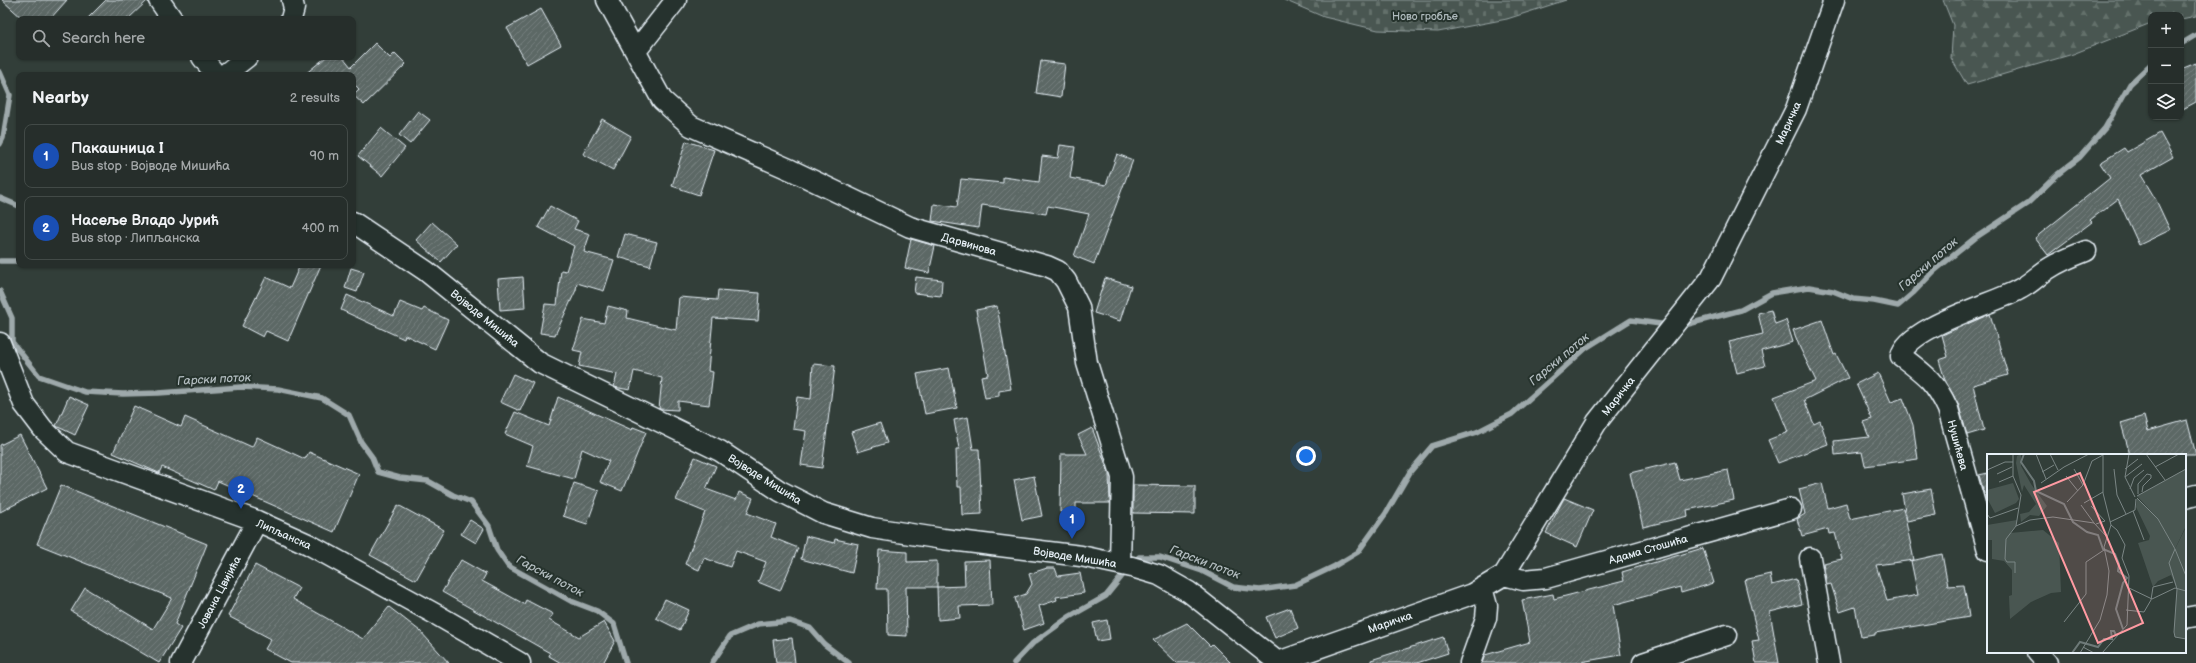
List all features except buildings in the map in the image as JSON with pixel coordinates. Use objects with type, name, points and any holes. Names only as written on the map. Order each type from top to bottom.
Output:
[{"type":"street","points":[[159,0],[170,16]]},
{"type":"street","points":[[292,0],[294,8],[293,16]]},
{"type":"street","name":"Дарвинова","points":[[607,0],[662,100],[691,126],[791,170],[910,227],[1047,266],[1058,271],[1066,280],[1079,307],[1087,363],[1122,477],[1113,562]]},
{"type":"street","points":[[636,51],[676,0]]},
{"type":"street","name":"Маричка","points":[[1278,662],[1472,594],[1504,575],[1597,422],[1711,278],[1796,109],[1834,0]]},
{"type":"street","points":[[204,60],[214,72]]},
{"type":"street","points":[[228,72],[243,60]]},
{"type":"street","name":"Војводе Мишића","points":[[356,224],[426,271],[540,363],[720,451],[780,491],[823,514],[872,528],[1113,562],[1159,575],[1189,592],[1278,662]]},
{"type":"street","name":"Нушићева","points":[[1987,547],[1974,507],[1948,409],[1939,389],[1930,378],[1901,356],[1907,344],[1931,328],[1978,305],[2017,291],[2060,262],[2086,251]]},
{"type":"street","name":"Липљанска","points":[[0,342],[24,404],[43,429],[67,452],[257,521],[308,544],[438,615],[520,663]]},
{"type":"street","points":[[2186,498],[2196,495]]},
{"type":"street","name":"Адама Стошића","points":[[1504,575],[1523,580],[1546,578],[1791,509]]},
{"type":"street","name":"Јована Цвијића","points":[[181,663],[257,521]]},
{"type":"street","points":[[1810,558],[1829,663]]},
{"type":"street","points":[[1470,663],[1486,618],[1487,606],[1482,588]]},
{"type":"street","points":[[2186,618],[2196,616]]},
{"type":"street","points":[[1644,663],[1727,635]]},
{"type":"street","points":[[2038,653],[2047,663]]},
{"type":"green space","name":"Ново гробље","points":[[1284,0],[1566,0],[1507,19],[1438,32],[1378,30],[1324,17]]},
{"type":"green space","points":[[1943,0],[2196,0],[2196,16],[2184,18],[2184,12],[2148,12],[2148,24],[2073,54],[1967,85],[1951,58],[1953,25]]},
{"type":"waterway","name":"Гарски поток","points":[[2184,42],[2196,35]]},
{"type":"waterway","name":"Гарски поток","points":[[1681,326],[1741,310],[1772,293],[1809,287],[1833,291],[1853,299],[1874,301],[1898,306],[1934,271],[1975,238],[2028,203],[2058,174],[2080,157],[2105,128],[2130,84],[2148,67]]},
{"type":"waterway","name":"Гарски поток","points":[[0,72],[10,95],[3,138],[0,144]]},
{"type":"waterway","name":"Гарски поток","points":[[0,198],[16,205]]},
{"type":"waterway","name":"Гарски поток","points":[[0,261],[16,261]]},
{"type":"waterway","name":"Гарски поток","points":[[0,291],[12,318],[12,342],[39,376],[85,392],[123,394],[159,393],[241,387],[278,389],[322,398],[349,415],[361,442],[372,457],[378,472],[400,478],[428,481],[453,495],[471,502],[489,526],[497,550],[508,566],[571,601],[597,611],[614,624],[626,663]]},
{"type":"waterway","name":"Гарски поток","points":[[1133,564],[1139,557],[1160,557],[1202,571],[1233,587],[1260,590],[1295,585],[1333,567],[1358,552],[1386,513],[1410,472],[1432,446],[1477,432],[1512,414],[1586,348],[1631,320],[1668,325]]},
{"type":"waterway","name":"Гарски поток","points":[[1014,663],[1033,643],[1069,617],[1106,596],[1127,570]]},
{"type":"waterway","name":"Гарски поток","points":[[712,663],[730,636],[758,624],[790,621],[810,628],[824,644],[849,663]]},
{"type":"place","name":"Насеље Владо Јурић","points":[[241,509]]},
{"type":"place","name":"Пакашница I","points":[[1072,539]]}]
